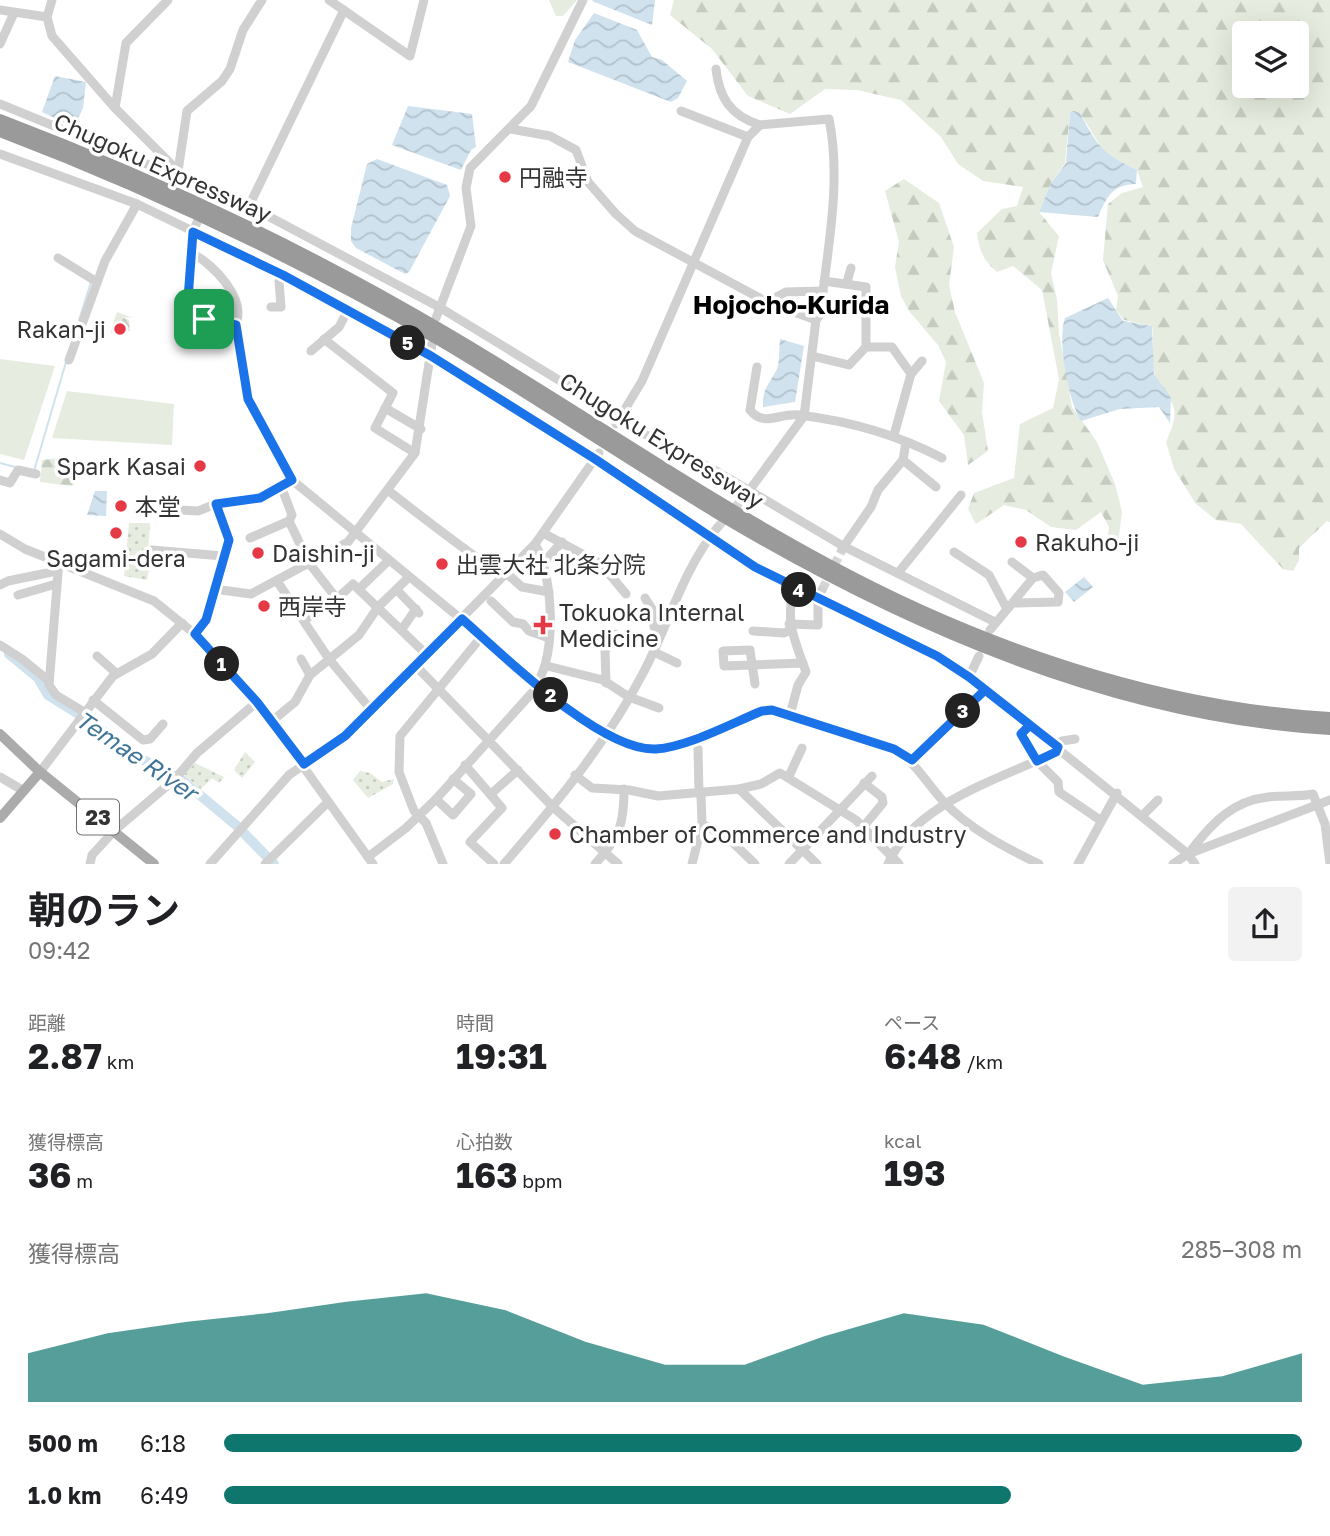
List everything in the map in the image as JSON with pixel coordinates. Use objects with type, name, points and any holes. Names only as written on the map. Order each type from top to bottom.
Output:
[{"type":"highway","name":"Chugoku Expressway","points":[[0,120],[30,137],[171,195],[354,280],[495,362],[721,503],[826,564],[924,611],[1031,654],[1148,688],[1252,710],[1330,718]]},
{"type":"highway","name":"Chugoku Expressway","points":[[0,131],[30,137]]},
{"type":"highway","name":"Chugoku Expressway","points":[[171,195],[442,342],[764,541],[921,620],[1028,664],[1147,698],[1263,722],[1330,729]]},
{"type":"main road","name":"23","points":[[0,734],[40,772],[154,864]]},
{"type":"main road","points":[[0,818],[40,772]]},
{"type":"street","points":[[52,0],[47,17],[52,36],[115,108],[179,174],[209,194],[249,206],[439,307],[575,390],[618,422],[718,472],[746,494],[783,509],[842,548],[898,573],[993,626],[1033,578],[1043,575],[1057,589],[1058,603],[1011,606]]},
{"type":"street","points":[[115,108],[126,43],[168,0]]},
{"type":"street","points":[[179,174],[187,111],[222,80],[230,69],[237,43],[262,0]]},
{"type":"street","points":[[328,0],[410,56],[424,0]]},
{"type":"street","points":[[436,318],[471,226],[466,188],[470,168],[531,106],[583,0]]},
{"type":"street","points":[[0,10],[47,17]]},
{"type":"street","points":[[249,206],[344,10]]},
{"type":"street","points":[[0,44],[14,13]]},
{"type":"street","points":[[716,69],[726,104],[741,117],[760,125],[828,119],[834,146],[820,315],[816,320],[804,416],[746,494]]},
{"type":"street","points":[[0,104],[179,174]]},
{"type":"street","points":[[681,111],[748,137]]},
{"type":"street","points":[[618,422],[643,377],[691,262],[748,137],[760,125]]},
{"type":"street","points":[[511,129],[565,143],[576,150],[588,182],[615,214],[635,231],[767,302],[816,320]]},
{"type":"street","points":[[0,154],[138,204],[283,275],[431,356],[597,456],[755,567],[794,587],[820,595],[937,656],[969,677],[1117,793],[1190,853],[1195,864]]},
{"type":"street","points":[[69,360],[97,282],[138,204]]},
{"type":"street","points":[[198,220],[193,232],[188,299],[193,314],[236,325]]},
{"type":"street","points":[[191,253],[202,258],[234,298],[240,313],[236,325],[245,387],[252,408],[292,480],[573,711],[628,744],[658,748],[762,711],[772,710],[894,749],[912,760],[944,802],[997,844],[1040,864]]},
{"type":"street","points":[[58,258],[97,282]]},
{"type":"street","points":[[847,282],[851,268]]},
{"type":"street","points":[[271,307],[281,307],[279,281],[283,275]]},
{"type":"street","points":[[767,302],[786,292],[847,282],[868,289],[866,347]]},
{"type":"street","points":[[311,351],[339,327],[348,310]]},
{"type":"street","points":[[324,339],[393,393],[375,428],[415,453]]},
{"type":"street","points":[[811,356],[849,365],[866,347],[894,343],[911,374]]},
{"type":"street","points":[[214,589],[251,594],[348,542],[415,453],[421,429],[432,344]]},
{"type":"street","points":[[894,435],[911,374],[922,361]]},
{"type":"street","points":[[757,367],[750,410],[755,417],[768,420],[804,416],[838,420],[862,429],[894,435],[942,458]]},
{"type":"street","points":[[385,408],[421,429]]},
{"type":"street","points":[[842,548],[871,507],[884,481],[903,460],[906,442]]},
{"type":"street","points":[[210,864],[289,775],[345,736],[372,711],[535,544],[597,456]]},
{"type":"street","points":[[903,460],[936,487]]},
{"type":"street","points":[[0,480],[10,483],[18,470],[36,474]]},
{"type":"street","points":[[172,503],[180,510],[198,511],[216,504],[260,498],[292,480]]},
{"type":"street","points":[[250,538],[289,521],[292,515],[281,486]]},
{"type":"street","points":[[389,491],[446,538],[461,545],[504,575],[527,589],[549,592]]},
{"type":"street","points":[[898,573],[961,495]]},
{"type":"street","points":[[195,634],[206,620],[229,540],[216,504]]},
{"type":"street","points":[[289,521],[309,563],[337,599]]},
{"type":"street","points":[[504,864],[553,807],[608,733],[654,652],[710,537],[718,528]]},
{"type":"street","points":[[543,533],[601,564],[626,594]]},
{"type":"street","points":[[0,534],[25,549],[154,601],[195,634],[272,721],[304,764],[327,803],[371,860],[436,799],[538,684],[547,666],[549,592],[535,544]]},
{"type":"street","points":[[542,564],[562,542]]},
{"type":"street","points":[[152,550],[223,556]]},
{"type":"street","points":[[954,552],[989,575],[1011,606]]},
{"type":"street","points":[[359,589],[389,560]]},
{"type":"street","points":[[49,681],[59,561]]},
{"type":"street","points":[[1012,562],[1033,578]]},
{"type":"street","points":[[0,585],[8,581],[57,572]]},
{"type":"street","points":[[272,721],[295,702],[310,675],[359,635],[378,607],[410,577]]},
{"type":"street","points":[[277,581],[329,659],[372,711]]},
{"type":"street","points":[[18,595],[57,584]]},
{"type":"street","points":[[304,620],[337,599],[353,584],[426,654]]},
{"type":"street","points":[[791,711],[798,685],[806,672],[789,627],[794,587]]},
{"type":"street","points":[[397,590],[418,611],[402,629]]},
{"type":"street","points":[[789,627],[816,627],[820,595]]},
{"type":"street","points":[[645,598],[652,609],[654,627],[662,631]]},
{"type":"street","points":[[491,601],[513,622],[523,624],[529,631],[549,638]]},
{"type":"street","points":[[40,772],[116,673],[152,654],[182,623]]},
{"type":"street","points":[[754,631],[784,633],[789,627]]},
{"type":"street","points":[[606,683],[605,651],[615,635]]},
{"type":"street","points":[[441,863],[426,823],[419,816],[398,772],[400,736],[482,636]]},
{"type":"street","points":[[0,645],[49,681],[56,695],[84,715]]},
{"type":"street","points":[[654,652],[677,663]]},
{"type":"street","points":[[97,656],[116,673]]},
{"type":"street","points":[[969,677],[979,656]]},
{"type":"street","points":[[300,659],[310,675]]},
{"type":"street","points":[[755,684],[751,666],[803,663]]},
{"type":"street","points":[[415,664],[553,807],[618,864]]},
{"type":"street","points":[[547,666],[566,668],[606,683],[629,698],[659,708]]},
{"type":"street","points":[[912,760],[985,690]]},
{"type":"street","points":[[93,700],[143,740],[150,739],[163,724]]},
{"type":"street","points":[[90,864],[92,855],[115,830],[177,777],[197,753],[257,702]]},
{"type":"street","points":[[1030,725],[1021,734],[1037,761],[1058,782],[1059,792],[1100,820]]},
{"type":"street","points":[[575,775],[592,788],[624,789],[658,796],[739,789],[761,784],[780,773],[789,776],[864,826],[893,862],[904,838],[944,802],[1056,752],[1062,741],[1075,739]]},
{"type":"street","points":[[789,776],[802,748]]},
{"type":"street","points":[[692,864],[702,824],[698,749]]},
{"type":"street","points":[[465,765],[492,793],[502,808],[470,842],[494,864]]},
{"type":"street","points":[[492,793],[518,770]]},
{"type":"street","points":[[789,864],[872,776]]},
{"type":"street","points":[[0,777],[24,792]]},
{"type":"street","points":[[436,799],[453,815],[471,794],[453,779]]},
{"type":"street","points":[[864,783],[882,797],[883,803],[864,826]]},
{"type":"street","points":[[595,864],[618,837],[624,815],[624,789]]},
{"type":"street","points":[[739,789],[817,864]]},
{"type":"street","points":[[1078,864],[1084,846],[1098,831],[1100,820],[1117,793]]},
{"type":"street","points":[[1190,853],[1215,821],[1248,801],[1313,794],[1325,824],[1329,858]]},
{"type":"street","points":[[1143,815],[1157,800]]},
{"type":"street","points":[[1173,864],[1190,853],[1330,800]]},
{"type":"street","points":[[267,862],[327,803]]},
{"type":"street","points":[[702,824],[727,837],[755,864]]},
{"type":"green space","points":[[549,0],[577,0],[563,16],[556,16]]},
{"type":"green space","points":[[674,0],[1330,0],[1330,522],[1327,521],[1299,548],[1299,560],[1293,571],[1283,569],[1241,524],[1216,520],[1196,504],[1174,469],[1166,442],[1172,427],[1174,407],[1157,382],[1154,371],[1152,326],[1124,320],[1116,310],[1118,296],[1103,260],[1108,204],[1122,193],[1143,187],[1137,170],[1106,155],[1080,113],[1070,112],[1065,163],[1051,183],[1039,212],[1059,236],[1051,273],[1072,407],[1097,442],[1115,484],[1122,512],[1117,551],[1110,554],[1106,549],[1109,527],[1101,512],[1076,530],[1051,527],[1026,510],[1004,505],[976,524],[968,509],[974,493],[1014,478],[1020,424],[1053,408],[1059,379],[1042,290],[1013,266],[997,272],[983,255],[978,240],[977,233],[1002,209],[1017,206],[1023,187],[983,181],[958,164],[941,137],[901,100],[857,90],[825,89],[790,114],[748,96],[712,49],[670,15]]},
{"type":"green space","points":[[904,179],[939,203],[954,247],[949,285],[955,312],[984,383],[982,412],[988,451],[968,465],[964,435],[939,401],[946,362],[938,345],[909,311],[901,296],[895,267],[899,242],[885,191]]},
{"type":"green space","points":[[117,312],[133,318],[122,317],[129,320],[130,331],[111,333],[112,328],[117,329],[117,324],[113,323]]},
{"type":"green space","points":[[0,359],[55,366],[24,460],[0,454]]},
{"type":"green space","points":[[67,391],[174,404],[172,445],[52,438]]},
{"type":"green space","points":[[70,457],[74,484],[72,486],[40,482],[42,460]]},
{"type":"green space","points":[[129,523],[150,523],[148,555],[152,555],[147,580],[124,576]]},
{"type":"green space","points":[[245,752],[255,762],[242,778],[234,770]]},
{"type":"green space","points":[[195,763],[224,777],[219,783],[212,778],[201,789],[184,775]]},
{"type":"green space","points":[[360,771],[370,773],[382,782],[394,779],[393,784],[368,798],[353,780]]},
{"type":"water","points":[[593,0],[655,0],[652,25],[592,1]]},
{"type":"water","points":[[594,13],[637,30],[652,57],[662,60],[687,81],[678,98],[671,102],[568,62],[575,40]]},
{"type":"water","points":[[55,76],[86,82],[83,108],[74,127],[42,112]]},
{"type":"water","points":[[408,106],[472,114],[476,147],[471,150],[461,170],[392,145]]},
{"type":"water","points":[[1070,112],[1080,113],[1102,148],[1137,170],[1136,184],[1121,187],[1111,193],[1098,217],[1039,212],[1051,183],[1066,163]]},
{"type":"water","points":[[377,159],[447,185],[450,196],[409,272],[405,274],[356,248],[351,241],[351,228],[367,164]]},
{"type":"water","points":[[1108,298],[1123,321],[1152,326],[1154,374],[1171,398],[1170,423],[1159,407],[1120,409],[1081,421],[1076,411],[1063,355],[1065,318]]},
{"type":"water","points":[[780,339],[804,346],[795,402],[763,407],[765,391],[778,366]]},
{"type":"water","points":[[95,491],[107,491],[106,516],[87,515]]},
{"type":"water","points":[[1084,577],[1093,587],[1074,602],[1065,592]]},
{"type":"waterway","points":[[79,320],[91,282]]},
{"type":"waterway","points":[[34,471],[66,362]]},
{"type":"waterway","points":[[0,463],[15,467]]},
{"type":"waterway","name":"Temae River","points":[[9,654],[38,678],[48,695],[91,722],[136,756],[183,781],[237,826],[274,864]]},
{"type":"tunnel","points":[[717,528],[745,496]]},
{"type":"tunnel","points":[[822,590],[842,550]]},
{"type":"place","name":"円融寺","points":[[505,177]]},
{"type":"place","name":"Rakan-ji","points":[[120,329]]},
{"type":"place","name":"Spark Kasai","points":[[200,466]]},
{"type":"place","name":"本堂","points":[[121,506]]},
{"type":"place","name":"Sagami-dera","points":[[116,533]]},
{"type":"place","name":"Rakuho-ji","points":[[1021,542]]},
{"type":"place","name":"Daishin-ji","points":[[258,553]]},
{"type":"place","name":"出雲大社 北条分院","points":[[442,564]]},
{"type":"place","name":"西岸寺","points":[[264,606]]},
{"type":"place","name":"Tokuoka Internal Medicine","points":[[543,625]]},
{"type":"place","name":"Chamber of Commerce and Industry","points":[[555,834]]},
{"type":"district","name":"Hojocho-Kurida","points":[[791,304]]},
{"type":"route","points":[[204,319],[193,314],[189,307],[193,232],[283,275],[431,356],[595,459],[755,567],[937,656],[969,677],[1030,725],[1021,734],[1037,761],[1056,752],[1058,747],[1030,725],[1009,709],[985,690],[912,760],[894,749],[772,710],[762,711],[668,747],[646,749],[628,744],[603,731],[573,711],[513,665],[462,619],[345,736],[304,764],[257,702],[195,634],[206,620],[211,607],[219,567],[229,540],[216,504],[260,498],[292,480],[248,399],[236,325],[204,319]]}]
